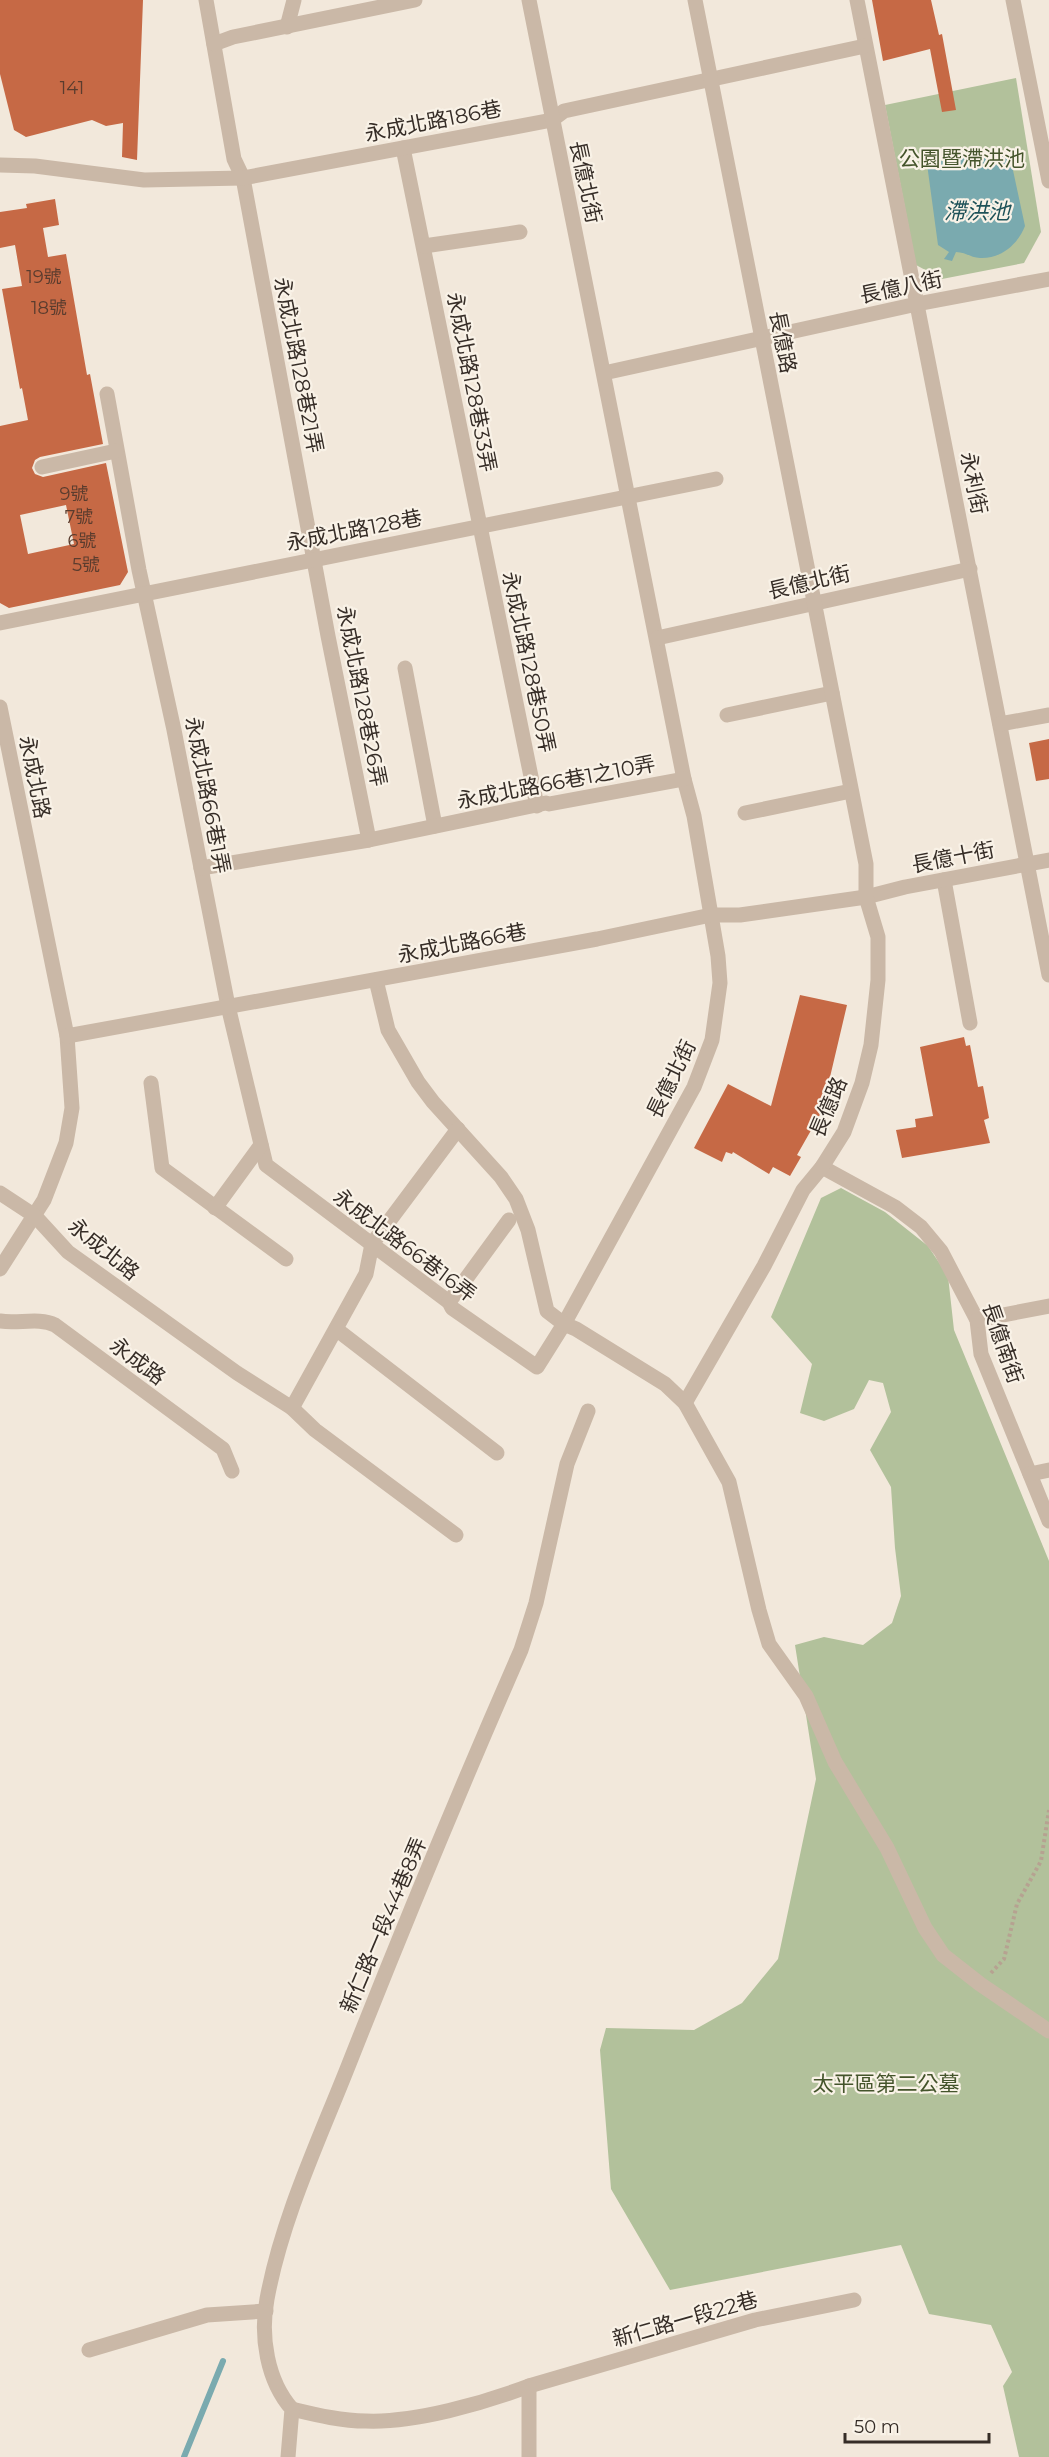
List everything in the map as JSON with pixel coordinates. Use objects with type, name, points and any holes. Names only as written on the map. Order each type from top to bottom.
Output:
[{"type":"street","name":"永成北路128巷21弄","points":[[206,0],[234,159],[243,178],[314,560]]},
{"type":"street","points":[[286,27],[294,0]]},
{"type":"street","points":[[214,44],[233,37],[416,0]]},
{"type":"street","name":"長億北街","points":[[529,0],[684,779],[694,816],[718,956],[720,983],[716,1021],[707,1058],[694,1087],[564,1324],[537,1367]]},
{"type":"street","name":"長億路","points":[[685,1403],[764,1266],[803,1190],[822,1167],[844,1132],[862,1083],[871,1045],[878,980],[878,937],[866,897],[866,864],[695,0]]},
{"type":"street","name":"永利街","points":[[857,0],[1049,975]]},
{"type":"street","points":[[1013,0],[1049,181]]},
{"type":"street","name":"永成北路186巷","points":[[0,165],[35,166],[144,180],[243,178],[552,120],[564,111],[865,46]]},
{"type":"street","name":"永成北路128巷33弄","points":[[403,148],[480,526]]},
{"type":"street","points":[[424,246],[520,232]]},
{"type":"street","name":"長億八街","points":[[761,338],[917,304],[1049,279]]},
{"type":"street","points":[[604,373],[761,338]]},
{"type":"street","name":"永成北路66巷1弄","points":[[107,394],[144,593],[174,730],[228,1006]]},
{"type":"street","points":[[42,467],[116,451]]},
{"type":"street","name":"永成北路128巷","points":[[0,623],[716,479]]},
{"type":"street","name":"永成北路128巷50弄","points":[[480,526],[537,806]]},
{"type":"street","name":"永成北路128巷26弄","points":[[314,560],[369,840]]},
{"type":"street","name":"長億北街","points":[[657,638],[970,568]]},
{"type":"street","name":"永成北路66巷1之10弄","points":[[405,668],[435,826]]},
{"type":"street","points":[[727,715],[832,693]]},
{"type":"street","name":"永成北路","points":[[0,707],[67,1036],[71,1074],[72,1108],[66,1143],[44,1200],[35,1216],[68,1252],[237,1373],[292,1408],[315,1430],[456,1535]]},
{"type":"street","points":[[1000,724],[1049,715]]},
{"type":"street","name":"永成北路66巷1之10弄","points":[[201,868],[369,840],[684,779]]},
{"type":"street","points":[[745,813],[851,791]]},
{"type":"street","name":"長億十街","points":[[866,897],[1049,860]]},
{"type":"street","points":[[944,880],[970,1023]]},
{"type":"street","name":"永成北路66巷","points":[[67,1036],[376,980],[711,915],[740,915],[866,897]]},
{"type":"street","points":[[376,980],[388,1030],[418,1082],[501,1177],[516,1199],[528,1230],[547,1311],[564,1324],[576,1329],[665,1384],[685,1403],[729,1482],[769,1644],[806,1696],[835,1762],[887,1848],[926,1928],[943,1955],[980,1984],[1049,2031]]},
{"type":"street","name":"永成北路66巷16弄","points":[[228,1006],[266,1166],[449,1302],[452,1308],[537,1367]]},
{"type":"street","points":[[151,1083],[162,1168],[286,1259]]},
{"type":"street","points":[[292,1408],[366,1274],[372,1244],[458,1129]]},
{"type":"street","points":[[215,1208],[261,1145]]},
{"type":"street","name":"長億南街","points":[[822,1167],[895,1207],[921,1227],[941,1251],[977,1320],[981,1354],[1049,1521]]},
{"type":"street","points":[[0,1193],[35,1216],[0,1269]]},
{"type":"street","points":[[449,1302],[509,1220]]},
{"type":"street","points":[[977,1320],[1049,1306]]},
{"type":"street","name":"永成路","points":[[0,1321],[17,1324],[45,1320],[55,1325],[222,1449],[232,1471]]},
{"type":"street","points":[[336,1329],[497,1453]]},
{"type":"street","name":"新仁路一段44巷8弄","points":[[292,2409],[282,2398],[270,2373],[264,2331],[280,2247],[299,2190],[404,1926],[521,1650],[536,1603],[567,1464],[588,1411]]},
{"type":"street","points":[[1030,1474],[1049,1470]]},
{"type":"street","name":"新仁路一段22巷","points":[[292,2409],[334,2418],[367,2421],[415,2418],[508,2394],[755,2320],[854,2300]]},
{"type":"street","points":[[90,2350],[207,2315],[266,2311]]},
{"type":"street","points":[[529,2457],[530,2386]]},
{"type":"street","points":[[288,2457],[292,2409]]},
{"type":"path","points":[[980,1984],[1004,1959],[1017,1904],[1041,1861],[1049,1810]]},
{"type":"green space","name":"公園暨滯洪池","points":[[1016,78],[1041,232],[1024,263],[942,279],[916,265],[885,105]]},
{"type":"green space","name":"太平區第二公墓","points":[[841,1188],[885,1212],[928,1246],[948,1276],[954,1330],[1049,1561],[1049,2457],[1019,2457],[1003,2386],[1012,2372],[991,2325],[929,2314],[901,2245],[670,2290],[611,2189],[600,2050],[606,2028],[694,2030],[742,2003],[778,1959],[816,1779],[795,1645],[824,1637],[863,1645],[892,1623],[901,1596],[891,1487],[870,1450],[891,1412],[883,1383],[869,1380],[854,1409],[824,1421],[800,1413],[812,1364],[771,1317],[821,1198]]},
{"type":"water","name":"滯洪池","points":[[994,150],[1004,152],[1011,161],[1025,226],[1022,233],[1008,249],[995,256],[977,258],[956,252],[952,261],[944,259],[949,252],[938,245],[927,164]]},
{"type":"building","points":[[0,0],[143,0],[137,160],[122,157],[123,123],[106,126],[92,120],[26,137],[14,130],[0,74]]},
{"type":"building","points":[[872,0],[931,0],[939,35],[942,34],[956,110],[942,112],[930,49],[883,61]]},
{"type":"building","points":[[55,199],[59,225],[43,228],[48,257],[66,254],[87,375],[90,374],[103,444],[40,457],[35,460],[32,468],[35,474],[43,477],[106,463],[128,572],[120,585],[9,608],[0,603],[0,426],[28,420],[22,388],[20,389],[2,289],[22,286],[15,245],[0,248],[0,212],[27,208],[26,204]],"holes":[[[66,505],[74,544],[28,554],[20,515]]]},
{"type":"building","points":[[1049,739],[1049,779],[1036,781],[1029,743]]},
{"type":"building","points":[[800,995],[847,1005],[822,1111],[797,1155],[801,1157],[790,1176],[773,1167],[769,1174],[733,1152],[732,1154],[726,1152],[722,1162],[694,1148],[728,1084],[771,1106]]},
{"type":"building","points":[[964,1037],[966,1046],[970,1045],[978,1087],[983,1086],[989,1118],[984,1120],[990,1143],[902,1158],[896,1130],[916,1127],[915,1119],[933,1116],[920,1047]]},
{"type":"waterway","points":[[184,2457],[223,2361]]}]
